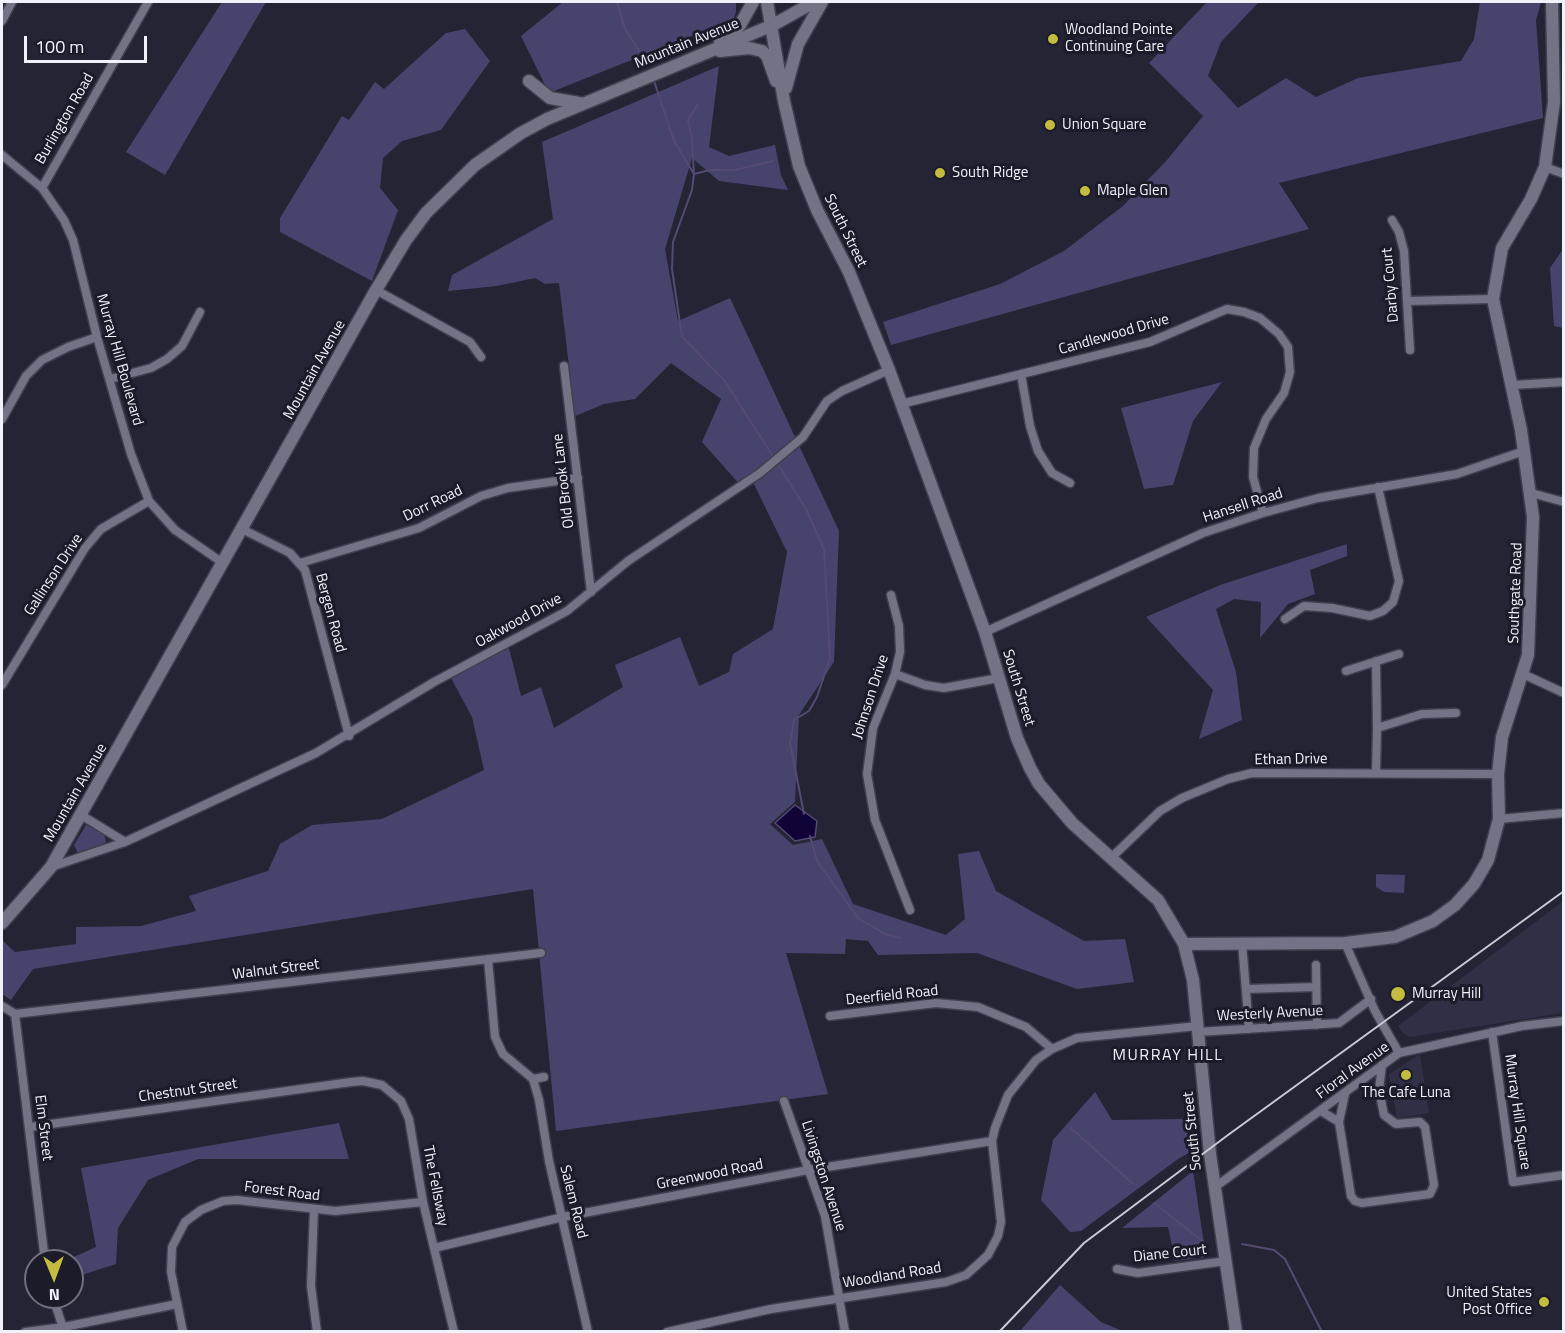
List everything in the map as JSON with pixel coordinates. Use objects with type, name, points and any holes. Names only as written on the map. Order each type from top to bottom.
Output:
[{"type":"street","name":"Burlington Road","points":[[42,188],[148,2]]},
{"type":"street","points":[[704,53],[740,25],[753,2]]},
{"type":"street","name":"South Street","points":[[767,2],[773,25],[792,143],[806,187],[849,272],[889,370],[985,632],[1017,738],[1039,784],[1072,823],[1158,900],[1184,944],[1193,981],[1215,1187],[1236,1332]]},
{"type":"street","name":"Mountain Avenue","points":[[2,923],[51,867],[376,290],[412,231],[447,191],[468,172],[520,133],[580,104],[773,25],[814,2]]},
{"type":"street","points":[[784,101],[788,75],[798,44],[822,2]]},
{"type":"street","name":"Southgate Road","points":[[1184,944],[1346,943],[1382,940],[1407,933],[1450,909],[1466,895],[1481,873],[1493,846],[1499,819],[1498,774],[1502,737],[1523,674],[1531,633],[1533,517],[1513,385],[1493,299],[1502,249],[1531,199],[1545,167],[1554,102],[1552,2]]},
{"type":"street","points":[[2,21],[7,6]]},
{"type":"street","points":[[704,53],[749,48],[762,51],[767,56],[784,101]]},
{"type":"street","points":[[529,81],[550,98],[580,104]]},
{"type":"street","name":"Murray Hill Boulevard","points":[[2,156],[42,188],[64,220],[73,240],[97,337],[131,454],[149,501],[175,530],[223,563]]},
{"type":"street","points":[[1545,167],[1563,174]]},
{"type":"street","name":"Darby Court","points":[[1392,220],[1399,232],[1404,251],[1410,350]]},
{"type":"street","points":[[376,290],[471,342],[481,357]]},
{"type":"street","points":[[1408,301],[1493,299]]},
{"type":"street","name":"Candlewood Drive","points":[[902,404],[1150,342],[1227,309],[1260,318],[1279,334],[1288,347],[1290,372],[1284,393],[1258,434],[1254,448],[1253,477],[1263,513]]},
{"type":"street","points":[[110,379],[151,368],[167,359],[182,346],[200,312]]},
{"type":"street","points":[[2,419],[26,376],[42,360],[68,346],[97,337]]},
{"type":"street","name":"Old Brook Lane","points":[[564,366],[591,592]]},
{"type":"street","name":"Oakwood Drive","points":[[51,867],[124,842],[316,753],[348,736],[434,682],[567,611],[628,561],[760,473],[786,452],[803,437],[827,401],[842,391],[889,370]]},
{"type":"street","points":[[1021,374],[1030,426],[1038,451],[1052,473],[1070,483]]},
{"type":"street","points":[[1513,385],[1563,382]]},
{"type":"street","name":"Hansell Road","points":[[985,632],[1203,533],[1318,498],[1457,474],[1524,451]]},
{"type":"street","name":"Dorr Road","points":[[300,563],[419,528],[482,496],[508,488],[578,478]]},
{"type":"street","points":[[1286,619],[1304,606],[1332,608],[1370,616],[1383,611],[1393,602],[1399,581],[1378,487]]},
{"type":"street","points":[[1531,494],[1563,502]]},
{"type":"street","name":"Gallinson Drive","points":[[2,685],[85,548],[101,529],[149,501]]},
{"type":"street","name":"Bergen Road","points":[[242,528],[290,553],[305,570],[348,736]]},
{"type":"street","name":"Johnson Drive","points":[[891,595],[901,639],[895,674],[873,728],[867,774],[875,820],[910,910]]},
{"type":"street","points":[[1346,671],[1399,654]]},
{"type":"street","points":[[1376,661],[1377,773]]},
{"type":"street","points":[[895,674],[925,685],[945,688],[999,678]]},
{"type":"street","points":[[1523,674],[1563,693]]},
{"type":"street","points":[[1377,728],[1422,714],[1456,713]]},
{"type":"street","name":"Ethan Drive","points":[[1112,857],[1160,811],[1197,791],[1252,773],[1498,774]]},
{"type":"street","points":[[1499,819],[1563,813]]},
{"type":"street","points":[[81,815],[124,842]]},
{"type":"street","points":[[1242,942],[1249,1029]]},
{"type":"street","points":[[1346,943],[1399,1053]]},
{"type":"street","name":"Walnut Street","points":[[15,1014],[541,953]]},
{"type":"street","points":[[488,958],[495,1037],[503,1054],[533,1079],[544,1077]]},
{"type":"street","points":[[1316,964],[1317,1025]]},
{"type":"street","points":[[1246,989],[1316,987]]},
{"type":"street","name":"Westerly Avenue","points":[[1198,1029],[1249,1029],[1344,1021],[1371,999]]},
{"type":"street","name":"Deerfield Road","points":[[830,1016],[936,1003],[978,1006],[1026,1027],[1052,1049]]},
{"type":"street","points":[[2,1006],[15,1014]]},
{"type":"street","name":"Elm Street","points":[[15,1014],[44,1249]]},
{"type":"street","name":"Floral Avenue","points":[[1215,1187],[1399,1053],[1492,1032],[1563,1021]]},
{"type":"street","name":"Woodland Road","points":[[667,1332],[700,1328],[839,1298],[946,1282],[966,1275],[983,1261],[996,1243],[1001,1222],[992,1141],[1001,1113],[1016,1082],[1036,1060],[1052,1049],[1077,1038],[1198,1029]]},
{"type":"street","name":"Murray Hill Square","points":[[1492,1032],[1513,1182],[1563,1175]]},
{"type":"street","points":[[1345,1093],[1340,1122],[1351,1196],[1355,1201],[1362,1203],[1430,1194],[1434,1185],[1425,1127],[1420,1122],[1392,1123],[1382,1110],[1378,1090],[1382,1065]]},
{"type":"street","name":"Salem Road","points":[[533,1079],[588,1332]]},
{"type":"street","points":[[1364,1080],[1378,1090]]},
{"type":"street","name":"The Fellsway","points":[[351,1082],[363,1081],[382,1085],[401,1101],[409,1119],[423,1202],[453,1332]]},
{"type":"street","name":"Chestnut Street","points":[[30,1126],[351,1082]]},
{"type":"street","name":"Livingston Avenue","points":[[784,1101],[828,1227],[845,1332]]},
{"type":"street","points":[[1321,1111],[1340,1122]]},
{"type":"street","name":"Greenwood Road","points":[[434,1248],[563,1217],[808,1170],[992,1141]]},
{"type":"street","name":"Forest Road","points":[[183,1332],[171,1272],[172,1247],[179,1230],[192,1215],[211,1205],[237,1200],[314,1210],[361,1210],[423,1202]]},
{"type":"street","points":[[314,1210],[310,1286],[317,1332]]},
{"type":"street","name":"Diane Court","points":[[1118,1269],[1138,1273],[1226,1261]]},
{"type":"street","points":[[25,1332],[64,1329],[177,1304]]},
{"type":"street","points":[[57,1309],[64,1329]]},
{"type":"shaded area","points":[[222,2],[266,2],[165,175],[126,152]]},
{"type":"shaded area","points":[[563,2],[736,2],[736,11],[734,19],[549,93],[521,36]]},
{"type":"shaded area","points":[[1207,2],[1259,2],[1221,42],[1208,76],[1238,108],[1286,78],[1316,97],[1358,78],[1461,61],[1474,39],[1480,2],[1541,2],[1536,20],[1543,118],[1279,183],[1309,229],[891,345],[883,322],[1000,284],[1064,251],[1123,206],[1167,160],[1203,116],[1149,63]]},
{"type":"shaded area","points":[[465,29],[490,61],[441,130],[402,141],[383,158],[380,188],[398,210],[372,281],[280,232],[280,218],[342,116],[349,120],[375,82],[384,89],[446,33]]},
{"type":"shaded area","points":[[719,66],[709,147],[729,156],[775,145],[781,175],[788,190],[719,181],[692,158],[665,249],[678,321],[730,298],[839,531],[834,662],[799,715],[795,802],[770,824],[793,845],[822,839],[853,904],[946,935],[965,919],[958,854],[979,851],[996,891],[1084,941],[1125,939],[1134,982],[1077,989],[977,953],[878,955],[868,941],[846,939],[845,954],[786,953],[828,1094],[556,1131],[533,889],[33,969],[11,1000],[2,994],[2,940],[15,952],[76,944],[76,927],[141,926],[196,911],[189,896],[268,871],[280,844],[312,825],[382,819],[484,770],[472,717],[451,678],[509,648],[521,696],[541,687],[554,728],[623,687],[615,665],[680,637],[699,686],[729,672],[733,654],[773,629],[787,552],[752,480],[742,487],[702,442],[721,399],[671,363],[635,399],[604,404],[575,416],[559,283],[545,284],[535,278],[497,286],[448,291],[452,275],[553,219],[542,142]]},
{"type":"shaded area","points":[[1563,249],[1563,328],[1554,326],[1550,268]]},
{"type":"shaded area","points":[[1222,382],[1193,421],[1173,485],[1144,489],[1121,408]]},
{"type":"shaded area","points":[[1347,544],[1347,556],[1310,570],[1315,594],[1288,604],[1260,638],[1261,602],[1234,599],[1216,609],[1236,672],[1242,720],[1199,739],[1213,690],[1146,617],[1220,585]]},
{"type":"shaded area","points":[[795,805],[817,821],[815,837],[795,841],[775,823]]},
{"type":"shaded area","points":[[86,825],[104,834],[106,842],[82,854],[78,853],[74,845]]},
{"type":"shaded area","points":[[1376,874],[1405,875],[1404,893],[1384,892],[1376,887]]},
{"type":"shaded area","points":[[1562,902],[1563,1013],[1410,1037],[1404,1034],[1398,1026]]},
{"type":"shaded area","points":[[1420,1054],[1429,1113],[1397,1118],[1389,1074]]},
{"type":"shaded area","points":[[1095,1092],[1112,1120],[1184,1119],[1194,1150],[1178,1159],[1081,1231],[1070,1232],[1041,1200],[1053,1140]]},
{"type":"shaded area","points":[[339,1123],[349,1159],[198,1159],[148,1180],[118,1228],[116,1264],[84,1274],[84,1252],[96,1247],[81,1168]]},
{"type":"shaded area","points":[[1193,1171],[1206,1257],[1175,1261],[1168,1227],[1122,1228]]},
{"type":"shaded area","points":[[1060,1285],[1101,1322],[1122,1331],[1020,1331]]},
{"type":"waterway","points":[[617,2],[625,29],[647,63]]},
{"type":"waterway","points":[[654,81],[674,141],[694,174],[710,170],[735,170],[773,161]]},
{"type":"waterway","points":[[698,104],[688,120],[692,139],[694,174],[692,190],[673,242],[672,269],[682,337],[724,380],[774,458]]},
{"type":"waterway","points":[[777,463],[806,509],[824,549],[830,658],[817,697],[809,711],[794,720],[790,743],[804,814]]},
{"type":"waterway","points":[[810,836],[817,861],[858,918],[885,934],[901,938]]},
{"type":"waterway","points":[[1071,1128],[1133,1184]]},
{"type":"waterway","points":[[1154,1203],[1205,1243]]},
{"type":"waterway","points":[[1242,1244],[1274,1250],[1285,1259],[1322,1332]]},
{"type":"railway","points":[[999,1332],[1084,1243],[1228,1135],[1564,891]]},
{"type":"place","name":"Woodland Pointe Continuing Care","points":[[1053,39]]},
{"type":"place","name":"Union Square","points":[[1050,125]]},
{"type":"place","name":"South Ridge","points":[[940,173]]},
{"type":"place","name":"Maple Glen","points":[[1085,191]]},
{"type":"place","name":"Murray Hill","points":[[1398,994]]},
{"type":"place","name":"The Cafe Luna","points":[[1406,1075]]},
{"type":"place","name":"United States Post Office","points":[[1544,1302]]},
{"type":"district","name":"MURRAY HILL","points":[[1168,1056]]}]
